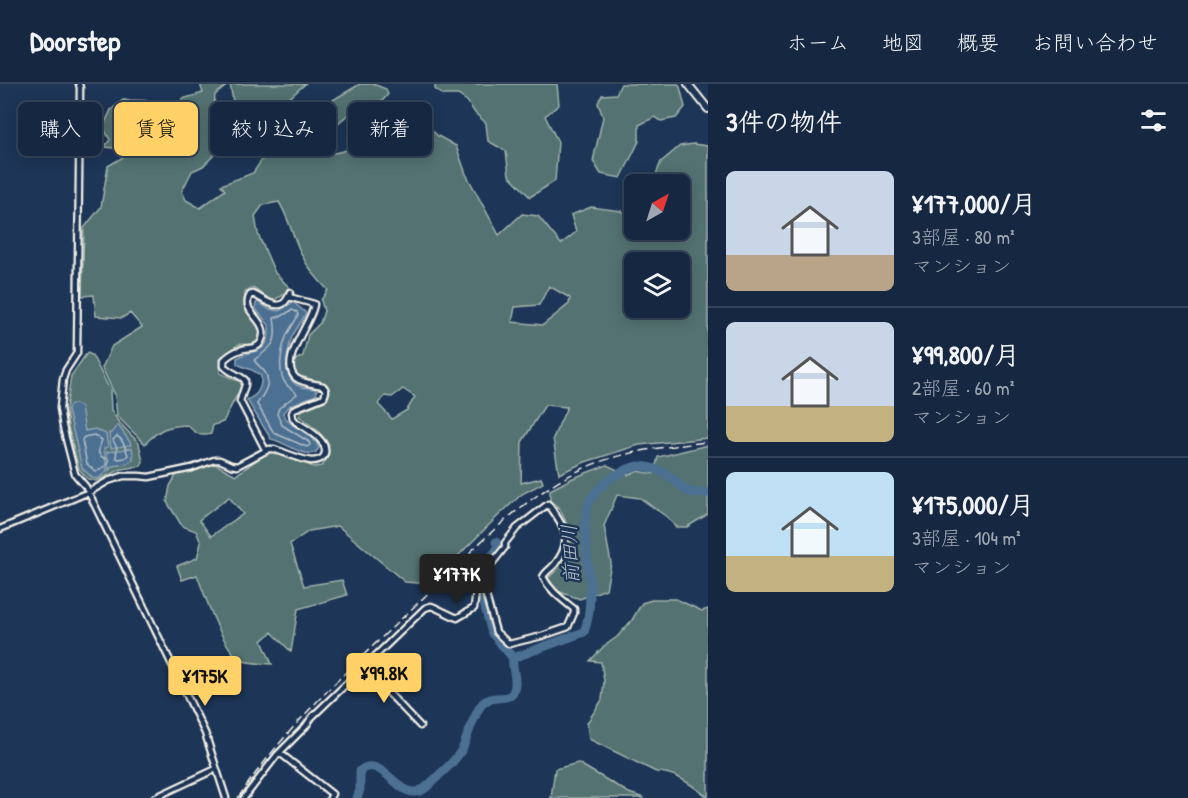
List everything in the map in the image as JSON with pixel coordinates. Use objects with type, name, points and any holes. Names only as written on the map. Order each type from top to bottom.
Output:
[{"type":"street","points":[[79,84],[77,353],[66,370],[63,380],[60,408],[63,427],[75,474],[89,492],[205,733],[226,798]]},
{"type":"street","points":[[688,84],[708,109]]},
{"type":"street","points":[[0,529],[123,476],[149,477],[192,468],[213,460],[237,466],[274,449],[312,461],[321,459],[325,450],[321,439],[293,418],[292,413],[294,409],[324,397],[326,393],[323,386],[298,380],[291,371],[290,365],[298,339],[314,304],[289,294],[285,302],[280,305],[274,305],[253,294],[250,295],[247,303],[249,310],[264,329],[261,344],[257,347],[241,349],[224,360],[224,366],[228,371],[240,375],[245,380],[240,402],[266,451]]},
{"type":"street","points":[[244,798],[312,717],[425,608],[434,607],[457,618],[474,608],[476,591],[483,576],[505,547],[505,543],[515,530],[548,504],[564,527],[566,539],[562,555],[554,566],[543,574],[543,578],[555,593],[574,609],[568,627],[509,644],[496,632],[480,586]]},
{"type":"street","points":[[364,667],[420,726]]},
{"type":"street","points":[[280,753],[332,794],[330,798]]},
{"type":"street","points":[[154,798],[216,769]]},
{"type":"green space","points":[[200,84],[229,84],[215,95],[214,102],[210,102],[210,156],[213,156],[203,166],[192,171],[182,191],[186,200],[200,208],[225,190],[221,185],[253,173],[264,156],[336,156],[336,153],[348,148],[348,156],[432,156],[432,130],[456,146],[466,174],[499,235],[522,214],[538,216],[561,244],[576,232],[571,215],[591,207],[624,213],[624,240],[690,240],[690,174],[656,174],[661,162],[680,146],[693,144],[708,146],[708,438],[639,445],[585,462],[559,474],[553,438],[567,407],[545,405],[522,442],[521,483],[541,478],[543,483],[522,494],[430,584],[405,582],[338,526],[309,531],[290,544],[304,586],[342,580],[347,595],[298,609],[291,652],[272,632],[262,641],[272,664],[244,661],[229,648],[222,636],[197,575],[182,580],[177,566],[197,558],[201,543],[196,531],[182,526],[167,502],[170,486],[177,474],[215,464],[236,475],[269,451],[314,467],[322,466],[326,460],[329,444],[318,431],[299,416],[302,410],[327,400],[330,392],[325,383],[299,376],[293,370],[295,360],[303,356],[308,335],[320,323],[324,311],[321,300],[328,290],[304,260],[279,202],[263,205],[255,216],[258,234],[275,273],[289,287],[282,296],[272,301],[253,288],[245,292],[244,306],[261,329],[257,345],[239,344],[221,358],[220,373],[243,383],[223,422],[213,425],[211,434],[203,435],[198,434],[187,425],[163,429],[145,444],[117,416],[115,395],[102,368],[112,346],[142,327],[130,313],[122,318],[96,316],[94,295],[82,296],[84,228],[101,207],[108,166],[125,156],[198,156],[198,102],[181,102],[182,99],[203,93]],"holes":[[[549,286],[570,298],[569,304],[543,325],[512,322],[515,307],[539,305]],[[403,389],[415,397],[407,410],[392,419],[378,404],[385,396],[392,397]],[[229,497],[243,514],[211,536],[199,520]]]},
{"type":"green space","points":[[230,84],[305,84],[285,102],[272,100],[271,102],[233,102]]},
{"type":"green space","points":[[360,84],[373,84],[386,89],[388,94],[381,102],[348,102],[348,115],[336,126],[336,102],[329,102]]},
{"type":"green space","points":[[435,84],[557,84],[559,105],[545,116],[558,142],[555,181],[530,197],[509,175],[506,151],[488,141],[486,123],[467,101],[458,95],[443,95],[435,89]]},
{"type":"green space","points":[[621,84],[678,84],[685,107],[676,118],[661,121],[655,117],[639,125],[639,141],[621,178],[601,174],[593,161],[603,117],[598,103],[602,95],[616,94]]},
{"type":"green space","points":[[123,100],[164,102],[121,102]]},
{"type":"green space","points":[[114,108],[114,148],[104,147],[110,140],[103,127]]},
{"type":"green space","points":[[87,353],[92,355],[110,390],[111,410],[139,443],[143,462],[141,466],[122,469],[96,481],[88,479],[79,469],[68,427],[66,409],[71,376]]},
{"type":"green space","points":[[708,445],[708,514],[687,527],[676,527],[667,517],[640,498],[617,495],[604,526],[611,563],[606,589],[580,599],[557,591],[548,578],[557,570],[571,544],[568,527],[559,507],[550,501],[550,490],[607,465],[628,475],[636,471],[654,474],[658,457]]},
{"type":"green space","points":[[655,599],[676,599],[702,611],[708,609],[708,797],[671,774],[656,772],[589,739],[587,723],[602,700],[604,681],[601,662],[590,661],[604,646],[617,637],[632,620],[642,603]]},
{"type":"green space","points":[[578,763],[629,793],[644,798],[551,798],[555,769]]},
{"type":"water","points":[[258,302],[269,309],[279,311],[293,302],[306,313],[290,343],[288,370],[297,385],[317,391],[316,395],[291,405],[283,413],[286,419],[316,442],[319,448],[315,453],[298,451],[271,439],[247,400],[258,391],[261,376],[237,364],[237,358],[260,349],[267,341],[269,325],[255,308]]},
{"type":"water","points":[[72,404],[81,407],[85,431],[95,429],[106,434],[108,447],[104,448],[107,471],[98,479],[93,478],[82,468],[68,410]]},
{"type":"water","points":[[118,425],[131,445],[111,448],[109,433]]},
{"type":"water","points":[[132,448],[133,460],[126,464],[113,466],[109,470],[107,452]]},
{"type":"waterway","name":"前田川","points":[[357,798],[360,790],[360,771],[367,767],[374,767],[381,771],[408,791],[418,792],[426,788],[459,753],[483,703],[512,694],[515,682],[513,658],[584,632],[589,613],[590,593],[585,531],[586,514],[591,499],[604,483],[628,469],[641,466],[665,473],[689,491],[708,493]]},
{"type":"waterway","name":"前田川","points":[[496,542],[499,547],[477,575],[475,581],[480,589],[492,633],[513,658]]},
{"type":"railway","points":[[238,798],[299,720],[368,650],[493,531],[534,498],[580,470],[611,458],[708,442]]}]
